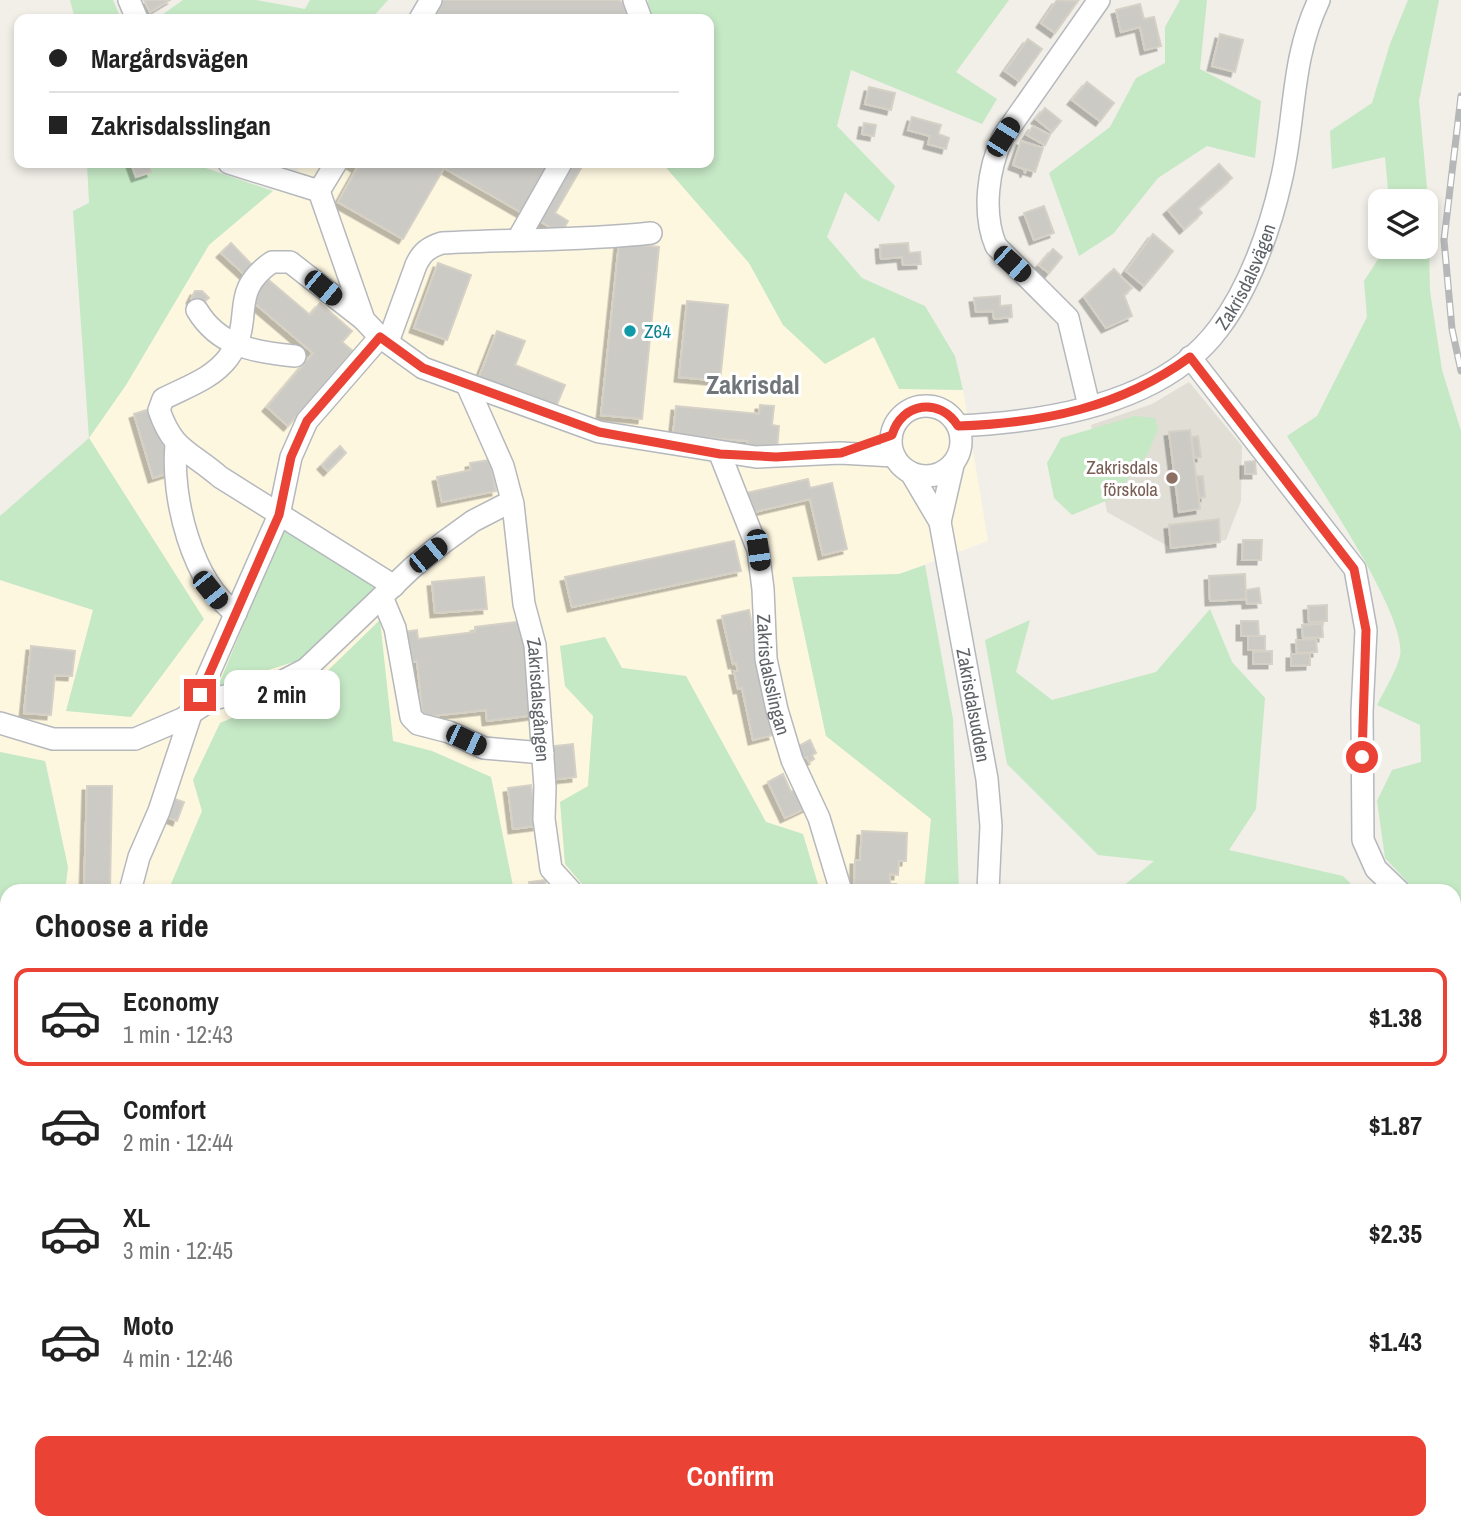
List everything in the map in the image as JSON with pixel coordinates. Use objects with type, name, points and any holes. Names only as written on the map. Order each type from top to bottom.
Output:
[{"type":"street","points":[[1089,406],[1068,318],[996,246],[990,232],[988,206],[996,152],[1003,137],[1099,0]]},
{"type":"street","name":"Zakrisdalsvägen","points":[[958,426],[1017,424],[1089,406],[1144,388],[1190,357],[1218,330],[1235,303],[1267,228],[1281,180],[1296,65],[1308,24],[1319,0]]},
{"type":"street","points":[[245,168],[319,191]]},
{"type":"street","points":[[319,191],[333,168]]},
{"type":"street","points":[[518,239],[558,168]]},
{"type":"street","points":[[319,191],[364,320]]},
{"type":"street","points":[[132,884],[139,857],[159,811],[191,714],[279,515],[291,457],[307,421],[384,339],[421,254],[442,243],[601,239],[651,233]]},
{"type":"street","points":[[236,613],[220,603],[210,590],[190,543],[176,482],[176,445],[159,410],[163,399],[205,379],[227,359],[236,345],[249,282],[272,262],[290,262],[423,368],[599,432],[720,454],[776,457],[841,453],[893,446]]},
{"type":"street","points":[[197,310],[207,327],[220,338],[256,351],[295,356]]},
{"type":"street","points":[[1190,357],[1354,569],[1366,630],[1362,712],[1363,839],[1376,869],[1392,884]]},
{"type":"street","name":"Zakrisdalsgången","points":[[467,385],[503,466],[512,501],[524,604],[536,645],[544,819],[551,870],[564,884]]},
{"type":"street","points":[[917,407],[937,408],[946,412],[958,426],[957,457],[933,476],[911,473],[893,446],[900,417],[917,407]]},
{"type":"street","name":"Zakrisdalsvägen","points":[[957,457],[1017,424]]},
{"type":"street","points":[[176,445],[388,592],[411,717],[418,724],[449,732],[484,748],[543,753]]},
{"type":"street","name":"Zakrisdalsslingan","points":[[720,454],[758,550],[763,589],[766,659],[777,710],[792,760],[819,818],[839,884]]},
{"type":"street","name":"Zakrisdalsudden","points":[[940,522],[957,457]]},
{"type":"street","name":"Zakrisdalsudden","points":[[911,473],[940,522],[987,779],[991,826],[988,884]]},
{"type":"street","points":[[0,723],[53,739],[135,739],[191,714],[213,699],[279,683],[306,669],[388,592],[473,521],[512,501]]},
{"type":"street","points":[[145,735],[158,742],[174,761]]},
{"type":"shaded area","points":[[300,168],[666,168],[749,263],[783,325],[875,336],[899,388],[963,390],[988,541],[899,574],[793,577],[826,736],[931,819],[925,884],[818,884],[803,834],[766,822],[686,676],[622,668],[605,637],[560,647],[565,686],[593,715],[588,786],[565,864],[582,884],[513,884],[491,777],[432,751],[393,741],[379,621],[316,682],[220,723],[193,780],[202,811],[171,884],[66,884],[68,867],[46,762],[0,752],[0,580],[93,610],[66,711],[131,507],[89,438],[126,385],[209,245]]},
{"type":"shaded area","name":"Zakrisdals förskola","points":[[1189,382],[1242,446],[1241,501],[1226,540],[1171,548],[1107,512],[1091,425],[1152,404]]},
{"type":"green space","points":[[70,0],[113,0],[119,14],[74,14]]},
{"type":"green space","points":[[183,0],[256,0],[305,9],[310,0],[388,0],[375,14],[163,14]]},
{"type":"green space","points":[[648,0],[1009,0],[956,72],[997,99],[982,124],[851,70],[837,126],[895,186],[879,222],[845,192],[827,237],[862,278],[925,306],[955,356],[963,390],[899,389],[874,337],[825,364],[783,325],[749,263],[666,168],[714,168],[714,14],[649,14]]},
{"type":"green space","points":[[1180,0],[1207,0],[1200,69],[1261,101],[1255,158],[1207,146],[1158,178],[1113,234],[1079,256],[1049,173],[1110,127],[1136,78],[1165,63],[1165,27]]},
{"type":"green space","points":[[1408,0],[1439,0],[1419,101],[1427,189],[1388,189],[1385,157],[1332,169],[1330,131],[1372,103],[1390,44]]},
{"type":"green space","points":[[87,168],[206,168],[273,191],[209,245],[126,385],[89,438],[73,211],[89,203]]},
{"type":"green space","points":[[1378,259],[1429,259],[1430,291],[1442,370],[1461,431],[1461,884],[1409,884],[1385,858],[1377,801],[1392,770],[1421,762],[1420,725],[1377,705],[1400,656],[1398,636],[1389,610],[1356,546],[1287,436],[1317,416],[1367,317],[1364,281]]},
{"type":"green space","points":[[1135,416],[1155,418],[1158,429],[1148,453],[1113,498],[1072,515],[1054,498],[1047,463],[1061,438]]},
{"type":"green space","points":[[89,438],[204,619],[131,717],[66,711],[93,610],[0,580],[0,516]]},
{"type":"green space","points":[[284,528],[382,589],[303,659],[218,686]]},
{"type":"green space","points":[[925,565],[953,719],[959,884],[925,884],[931,819],[826,736],[792,577],[899,574]]},
{"type":"green space","points":[[1210,609],[1232,662],[1265,698],[1256,809],[1229,850],[1343,876],[1351,884],[1126,884],[1154,861],[1098,855],[1007,764],[985,640],[1030,620],[1016,672],[1052,700],[1156,672]]},
{"type":"green space","points":[[380,620],[393,741],[432,751],[491,777],[513,884],[171,884],[202,811],[193,780],[220,723],[316,682]]},
{"type":"green space","points":[[605,637],[622,668],[686,676],[766,822],[803,834],[818,884],[582,884],[565,864],[560,802],[588,786],[593,716],[565,686],[560,646]]},
{"type":"green space","points":[[0,752],[45,761],[68,867],[66,884],[0,884]]},
{"type":"building","points":[[144,0],[170,0],[150,12]]},
{"type":"building","points":[[435,0],[618,0],[632,8],[629,14],[427,14]]},
{"type":"building","points":[[1057,0],[1078,1],[1055,33],[1041,23]]},
{"type":"building","points":[[1140,4],[1144,19],[1154,17],[1161,46],[1145,50],[1140,27],[1121,32],[1116,10]]},
{"type":"building","points":[[1220,34],[1243,40],[1235,72],[1212,66]]},
{"type":"building","points":[[1028,39],[1042,49],[1019,81],[1005,71]]},
{"type":"building","points":[[1087,82],[1114,103],[1100,121],[1072,100]]},
{"type":"building","points":[[869,87],[895,93],[891,110],[865,104]]},
{"type":"building","points":[[1045,108],[1061,121],[1052,132],[1036,119]]},
{"type":"building","points":[[912,117],[941,125],[938,134],[949,138],[946,149],[928,144],[930,136],[908,130]]},
{"type":"building","points":[[864,123],[876,125],[874,136],[862,134]]},
{"type":"building","points":[[1033,126],[1050,135],[1045,145],[1027,135]]},
{"type":"building","points":[[1021,141],[1043,148],[1035,172],[1026,169],[1025,173],[1024,169],[1013,165]]},
{"type":"building","points":[[1219,164],[1232,178],[1198,208],[1202,213],[1184,229],[1168,210]]},
{"type":"building","points":[[133,168],[150,168],[151,172],[136,177]]},
{"type":"building","points":[[357,168],[444,168],[403,239],[338,202]]},
{"type":"building","points":[[444,168],[550,168],[524,214]]},
{"type":"building","points":[[565,168],[581,168],[555,213],[568,221],[561,233],[536,219]]},
{"type":"building","points":[[1044,206],[1054,233],[1034,240],[1024,213]]},
{"type":"building","points":[[1153,234],[1173,251],[1144,286],[1126,271]]},
{"type":"building","points":[[231,243],[255,268],[246,276],[221,253]]},
{"type":"building","name":"Z64","points":[[619,243],[659,247],[642,419],[601,415]]},
{"type":"building","points":[[908,243],[909,253],[920,252],[921,264],[903,265],[902,257],[881,259],[880,245]]},
{"type":"building","points":[[1053,249],[1062,257],[1049,273],[1039,265]]},
{"type":"building","points":[[438,263],[471,275],[447,340],[414,328]]},
{"type":"building","points":[[1114,269],[1132,288],[1124,295],[1132,316],[1106,328],[1084,297]]},
{"type":"building","points":[[264,276],[310,315],[320,303],[352,331],[342,342],[353,351],[288,426],[267,407],[313,353],[246,296]]},
{"type":"building","points":[[195,291],[202,291],[209,298],[200,305],[195,305],[191,299]]},
{"type":"building","points":[[1000,296],[1000,306],[1011,305],[1012,317],[994,319],[993,311],[976,312],[974,298]]},
{"type":"building","points":[[687,301],[728,305],[720,381],[679,377]]},
{"type":"building","points":[[497,331],[525,341],[515,365],[565,385],[553,414],[479,377]]},
{"type":"building","points":[[760,405],[774,406],[772,425],[779,426],[777,450],[747,447],[747,441],[673,435],[676,406],[759,414]]},
{"type":"building","points":[[153,408],[172,472],[153,478],[134,414]]},
{"type":"building","points":[[1190,430],[1200,509],[1179,512],[1169,432]]},
{"type":"building","points":[[1198,436],[1201,457],[1194,458],[1192,437]]},
{"type":"building","points":[[340,446],[346,453],[328,471],[322,465]]},
{"type":"building","points":[[490,460],[496,491],[442,502],[437,477],[471,470],[470,463]]},
{"type":"building","points":[[1255,461],[1256,474],[1245,474],[1245,462]]},
{"type":"building","points":[[1196,476],[1203,476],[1205,497],[1199,498]]},
{"type":"building","points":[[808,479],[810,488],[832,483],[847,549],[823,555],[810,499],[746,514],[742,494]]},
{"type":"building","points":[[1219,519],[1220,542],[1171,548],[1169,525]]},
{"type":"building","points":[[1243,540],[1262,540],[1261,560],[1242,560]]},
{"type":"building","points":[[734,541],[741,571],[572,607],[565,577]]},
{"type":"building","points":[[1245,574],[1246,599],[1210,601],[1209,576]]},
{"type":"building","points":[[484,577],[487,609],[435,613],[432,582]]},
{"type":"building","points":[[1259,588],[1261,603],[1247,604],[1246,590]]},
{"type":"building","points":[[1327,605],[1327,621],[1309,622],[1308,606]]},
{"type":"building","points":[[749,610],[773,735],[753,740],[742,688],[738,689],[734,671],[738,671],[736,663],[733,664],[722,616]]},
{"type":"building","points":[[524,621],[535,715],[487,721],[486,710],[423,717],[417,661],[405,663],[401,632],[417,630],[418,639],[475,632],[475,627]]},
{"type":"building","points":[[1241,621],[1258,621],[1259,636],[1241,636]]},
{"type":"building","points":[[1322,624],[1323,637],[1303,638],[1302,625]]},
{"type":"building","points":[[1248,636],[1265,636],[1265,650],[1248,650]]},
{"type":"building","points":[[1316,639],[1317,652],[1297,653],[1296,640]]},
{"type":"building","points":[[31,646],[75,651],[72,676],[55,675],[51,715],[24,713]]},
{"type":"building","points":[[1272,651],[1272,664],[1253,664],[1253,652]]},
{"type":"building","points":[[1310,653],[1310,665],[1291,666],[1291,654]]},
{"type":"building","points":[[810,740],[816,753],[812,755],[814,759],[809,762],[807,757],[802,759],[797,747]]},
{"type":"building","points":[[573,744],[576,777],[549,780],[546,747]]},
{"type":"building","points":[[783,774],[791,792],[799,788],[808,807],[785,818],[768,782]]},
{"type":"building","points":[[531,785],[537,826],[513,829],[508,788]]},
{"type":"building","points":[[87,786],[112,786],[110,884],[84,884]]},
{"type":"building","points":[[169,797],[184,802],[177,821],[162,815]]},
{"type":"building","points":[[862,831],[907,833],[906,861],[899,861],[898,875],[890,874],[890,884],[854,884],[855,860],[860,860]]},
{"type":"building","points":[[545,880],[546,884],[529,884]]},
{"type":"railway","points":[[1461,96],[1444,240],[1452,329],[1461,371]]},
{"type":"place","name":"Z64","points":[[630,331]]},
{"type":"place","name":"Zakrisdals förskola","points":[[1172,478]]},
{"type":"district","name":"Zakrisdal","points":[[753,384]]},
{"type":"route","points":[[200,695],[279,515],[291,457],[307,421],[380,337],[423,368],[557,419],[599,432],[658,440],[720,454],[756,457],[841,453],[892,435],[900,417],[917,407],[927,406],[946,412],[958,426],[1017,424],[1039,420],[1144,388],[1190,357],[1330,534],[1354,569],[1366,630],[1362,757]]}]
